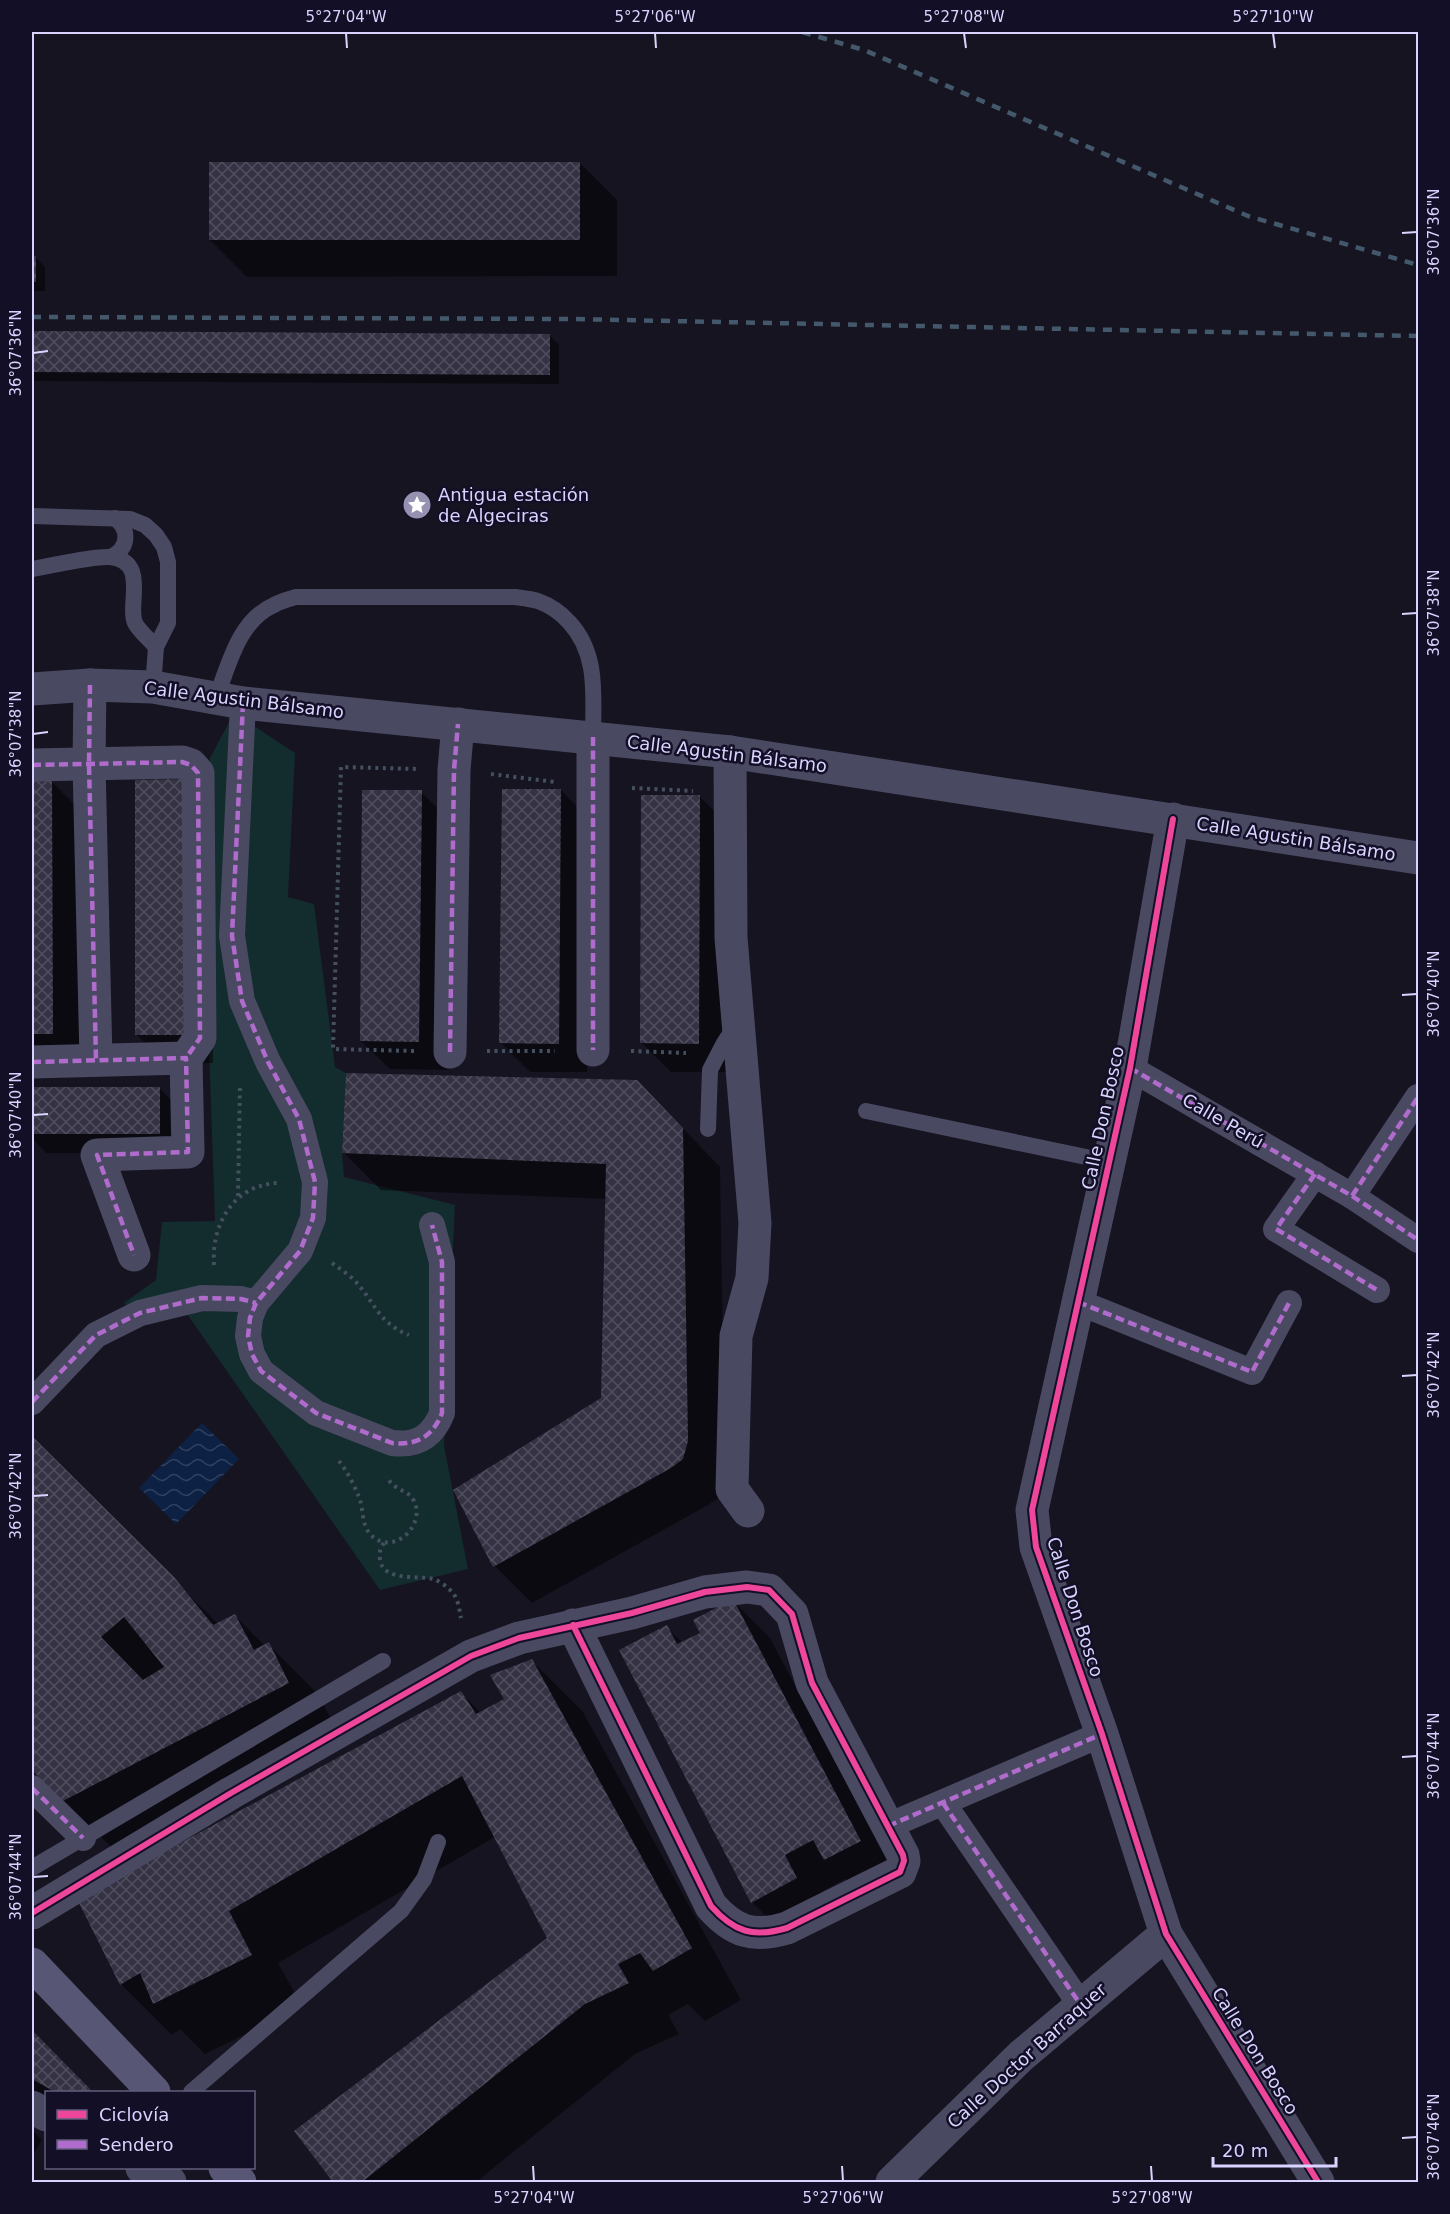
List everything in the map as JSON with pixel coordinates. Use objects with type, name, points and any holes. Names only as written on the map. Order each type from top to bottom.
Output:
[{"type":"main road","points":[[32,1964],[153,2091]]},
{"type":"main road","points":[[226,2169],[240,2182]]},
{"type":"street","name":"Calle Agustin Bálsamo","points":[[32,688],[90,685],[153,687],[230,701],[730,752],[1419,858]]},
{"type":"street","points":[[90,685],[89,764],[96,1060]]},
{"type":"street","points":[[32,1402],[96,1335],[131,1318],[202,1298],[248,1301],[300,1251],[313,1218],[315,1182],[299,1119],[268,1062],[242,1001],[232,936],[230,701]]},
{"type":"street","points":[[450,1052],[454,770],[458,724]]},
{"type":"street","points":[[593,738],[593,1050]]},
{"type":"street","points":[[730,752],[730,938],[739,1020],[755,1223],[752,1278],[736,1336],[732,1490],[748,1511]]},
{"type":"street","points":[[32,765],[187,763],[198,773],[200,1038],[186,1058],[188,1152],[97,1155],[134,1255]]},
{"type":"street","name":"Calle Don Bosco","points":[[1173,819],[1130,1068],[1032,1510],[1036,1547],[1102,1734],[1166,1934],[1318,2182]]},
{"type":"street","points":[[32,1062],[186,1058]]},
{"type":"street","name":"Calle Perú","points":[[1130,1068],[1352,1196],[1419,1240]]},
{"type":"street","points":[[1352,1196],[1419,1097]]},
{"type":"street","points":[[1315,1174],[1276,1228],[1377,1290]]},
{"type":"street","points":[[248,1301],[250,1318],[248,1336],[252,1354],[261,1371],[316,1413],[392,1443],[405,1445],[418,1442],[437,1425],[442,1413],[442,1262],[432,1225]]},
{"type":"street","points":[[1078,1302],[1252,1372],[1289,1303]]},
{"type":"street","points":[[32,1913],[231,1793],[471,1656],[519,1638],[573,1625],[632,1613],[705,1592],[747,1587],[769,1590],[792,1614],[812,1683],[888,1826],[904,1861],[900,1872],[787,1928],[753,1933],[736,1928],[722,1918],[711,1906],[573,1625]]},
{"type":"street","points":[[888,1826],[1102,1734]]},
{"type":"street","points":[[32,1788],[82,1838]]},
{"type":"street","points":[[943,1803],[1080,2004]]},
{"type":"street","name":"Calle Doctor Barraquer","points":[[892,2182],[1021,2056],[1080,2004],[1166,1934]]},
{"type":"street","points":[[144,2169],[170,2182]]},
{"type":"lane","points":[[32,516],[130,519],[145,525],[156,535],[164,547],[168,562],[168,623],[156,647],[153,687]]},
{"type":"lane","points":[[32,569],[118,554],[126,542],[124,528],[115,518]]},
{"type":"lane","points":[[111,557],[120,560],[131,571],[134,579],[135,622],[156,647]]},
{"type":"lane","points":[[230,701],[238,640],[253,620],[272,605],[296,597],[515,597],[540,602],[562,614],[579,632],[590,655],[593,738]]},
{"type":"lane","points":[[708,1129],[710,1070],[739,1020]]},
{"type":"lane","points":[[866,1111],[1110,1162]]},
{"type":"lane","points":[[32,1868],[382,1661]]},
{"type":"lane","points":[[192,2091],[401,1911],[424,1879],[438,1842]]},
{"type":"path","points":[[238,1197],[240,1082]]},
{"type":"path","points":[[248,1301],[228,1291],[219,1280],[214,1265],[213,1249],[216,1232],[225,1214],[238,1197],[255,1187],[276,1183],[296,1185],[314,1192]]},
{"type":"path","points":[[300,1251],[329,1261],[352,1278],[382,1318],[398,1331],[416,1337],[442,1340]]},
{"type":"path","points":[[323,1415],[326,1435],[333,1454],[345,1469],[360,1499],[365,1527],[370,1534],[384,1543]]},
{"type":"path","points":[[381,1437],[378,1451],[379,1465],[386,1477],[396,1487],[409,1494],[416,1506],[414,1524],[409,1533],[400,1540],[384,1543],[380,1548],[380,1561],[386,1571],[433,1579],[450,1589],[456,1597],[471,1656]]},
{"type":"green space","points":[[234,713],[295,753],[288,897],[314,904],[335,1067],[346,1073],[342,1153],[344,1177],[455,1205],[444,1446],[468,1569],[380,1590],[187,1314],[148,1325],[124,1303],[156,1280],[162,1222],[215,1221],[209,1046],[210,758]]},
{"type":"water","points":[[202,1423],[239,1459],[176,1524],[139,1488]]},
{"type":"building","points":[[209,162],[580,162],[580,240],[209,240]]},
{"type":"building","points":[[32,256],[36,256],[36,282],[32,282]]},
{"type":"building","points":[[32,331],[550,334],[550,375],[32,372]]},
{"type":"building","points":[[185,779],[185,1035],[135,1035],[135,780]]},
{"type":"building","points":[[32,781],[52,781],[53,1034],[32,1034]]},
{"type":"building","points":[[502,789],[561,789],[559,1044],[499,1043]]},
{"type":"building","points":[[362,790],[422,790],[419,1042],[360,1041]]},
{"type":"building","points":[[641,795],[700,795],[699,1044],[640,1043]]},
{"type":"building","points":[[346,1073],[637,1080],[683,1128],[688,1441],[683,1459],[671,1468],[493,1567],[453,1490],[601,1398],[606,1164],[342,1153]]},
{"type":"building","points":[[32,1087],[160,1087],[160,1134],[32,1134]]},
{"type":"building","points":[[32,1436],[174,1577],[213,1625],[235,1614],[254,1650],[269,1642],[289,1683],[63,1801],[32,1770]],"holes":[[[124,1617],[164,1667],[143,1680],[101,1637]]]},
{"type":"building","points":[[733,1599],[861,1841],[824,1860],[813,1840],[785,1855],[797,1878],[751,1903],[619,1650],[667,1625],[677,1644],[700,1633],[693,1620]]},
{"type":"building","points":[[532,1659],[692,1948],[653,1971],[640,1953],[618,1964],[629,1983],[585,2004],[362,2182],[333,2182],[294,2131],[547,1938],[462,1776],[229,1911],[252,1955],[153,2004],[140,1973],[120,1985],[77,1899],[461,1691],[476,1714],[504,1699],[490,1675]]},
{"type":"building","points":[[32,2030],[92,2091],[53,2091],[32,2079]]},
{"type":"railway","points":[[802,32],[864,50],[1248,216],[1418,265]]},
{"type":"railway","points":[[32,317],[572,319],[1418,336]]},
{"type":"marked path","points":[[90,685],[89,764],[96,1060]]},
{"type":"marked path","points":[[243,703],[232,936],[242,1001],[268,1062],[299,1119],[315,1182],[313,1218],[300,1251],[256,1303],[250,1318],[248,1336],[252,1354],[261,1371],[316,1413],[392,1443],[409,1443],[429,1433],[442,1413],[442,1262],[432,1225]]},
{"type":"marked path","points":[[450,1052],[454,770],[458,724]]},
{"type":"marked path","points":[[593,737],[593,1050]]},
{"type":"marked path","points":[[32,765],[182,762],[191,765],[198,773],[200,1038],[186,1058]]},
{"type":"marked path","points":[[32,1062],[186,1058],[188,1152],[97,1155],[134,1255]]},
{"type":"marked path","points":[[1130,1068],[1352,1196],[1418,1097]]},
{"type":"marked path","points":[[1315,1174],[1276,1229],[1377,1290]]},
{"type":"marked path","points":[[1352,1196],[1418,1240]]},
{"type":"marked path","points":[[32,1402],[96,1335],[140,1313],[202,1298],[241,1299],[256,1303]]},
{"type":"marked path","points":[[1078,1302],[1252,1372],[1289,1303]]},
{"type":"marked path","points":[[888,1826],[1102,1734]]},
{"type":"marked path","points":[[32,1788],[83,1838]]},
{"type":"marked path","points":[[943,1803],[1080,2004]]},
{"type":"cycle path","points":[[1173,819],[1130,1068],[1032,1510],[1036,1547],[1102,1734],[1166,1934],[1318,2182]]},
{"type":"cycle path","points":[[32,1913],[231,1793],[471,1656],[519,1638],[632,1613],[705,1592],[747,1587],[769,1590],[792,1614],[812,1683],[903,1855],[904,1861],[900,1872],[787,1928],[754,1932],[728,1922],[711,1906],[573,1625]]},
{"type":"place","name":"Antigua estación de Algeciras","points":[[417,505]]}]
